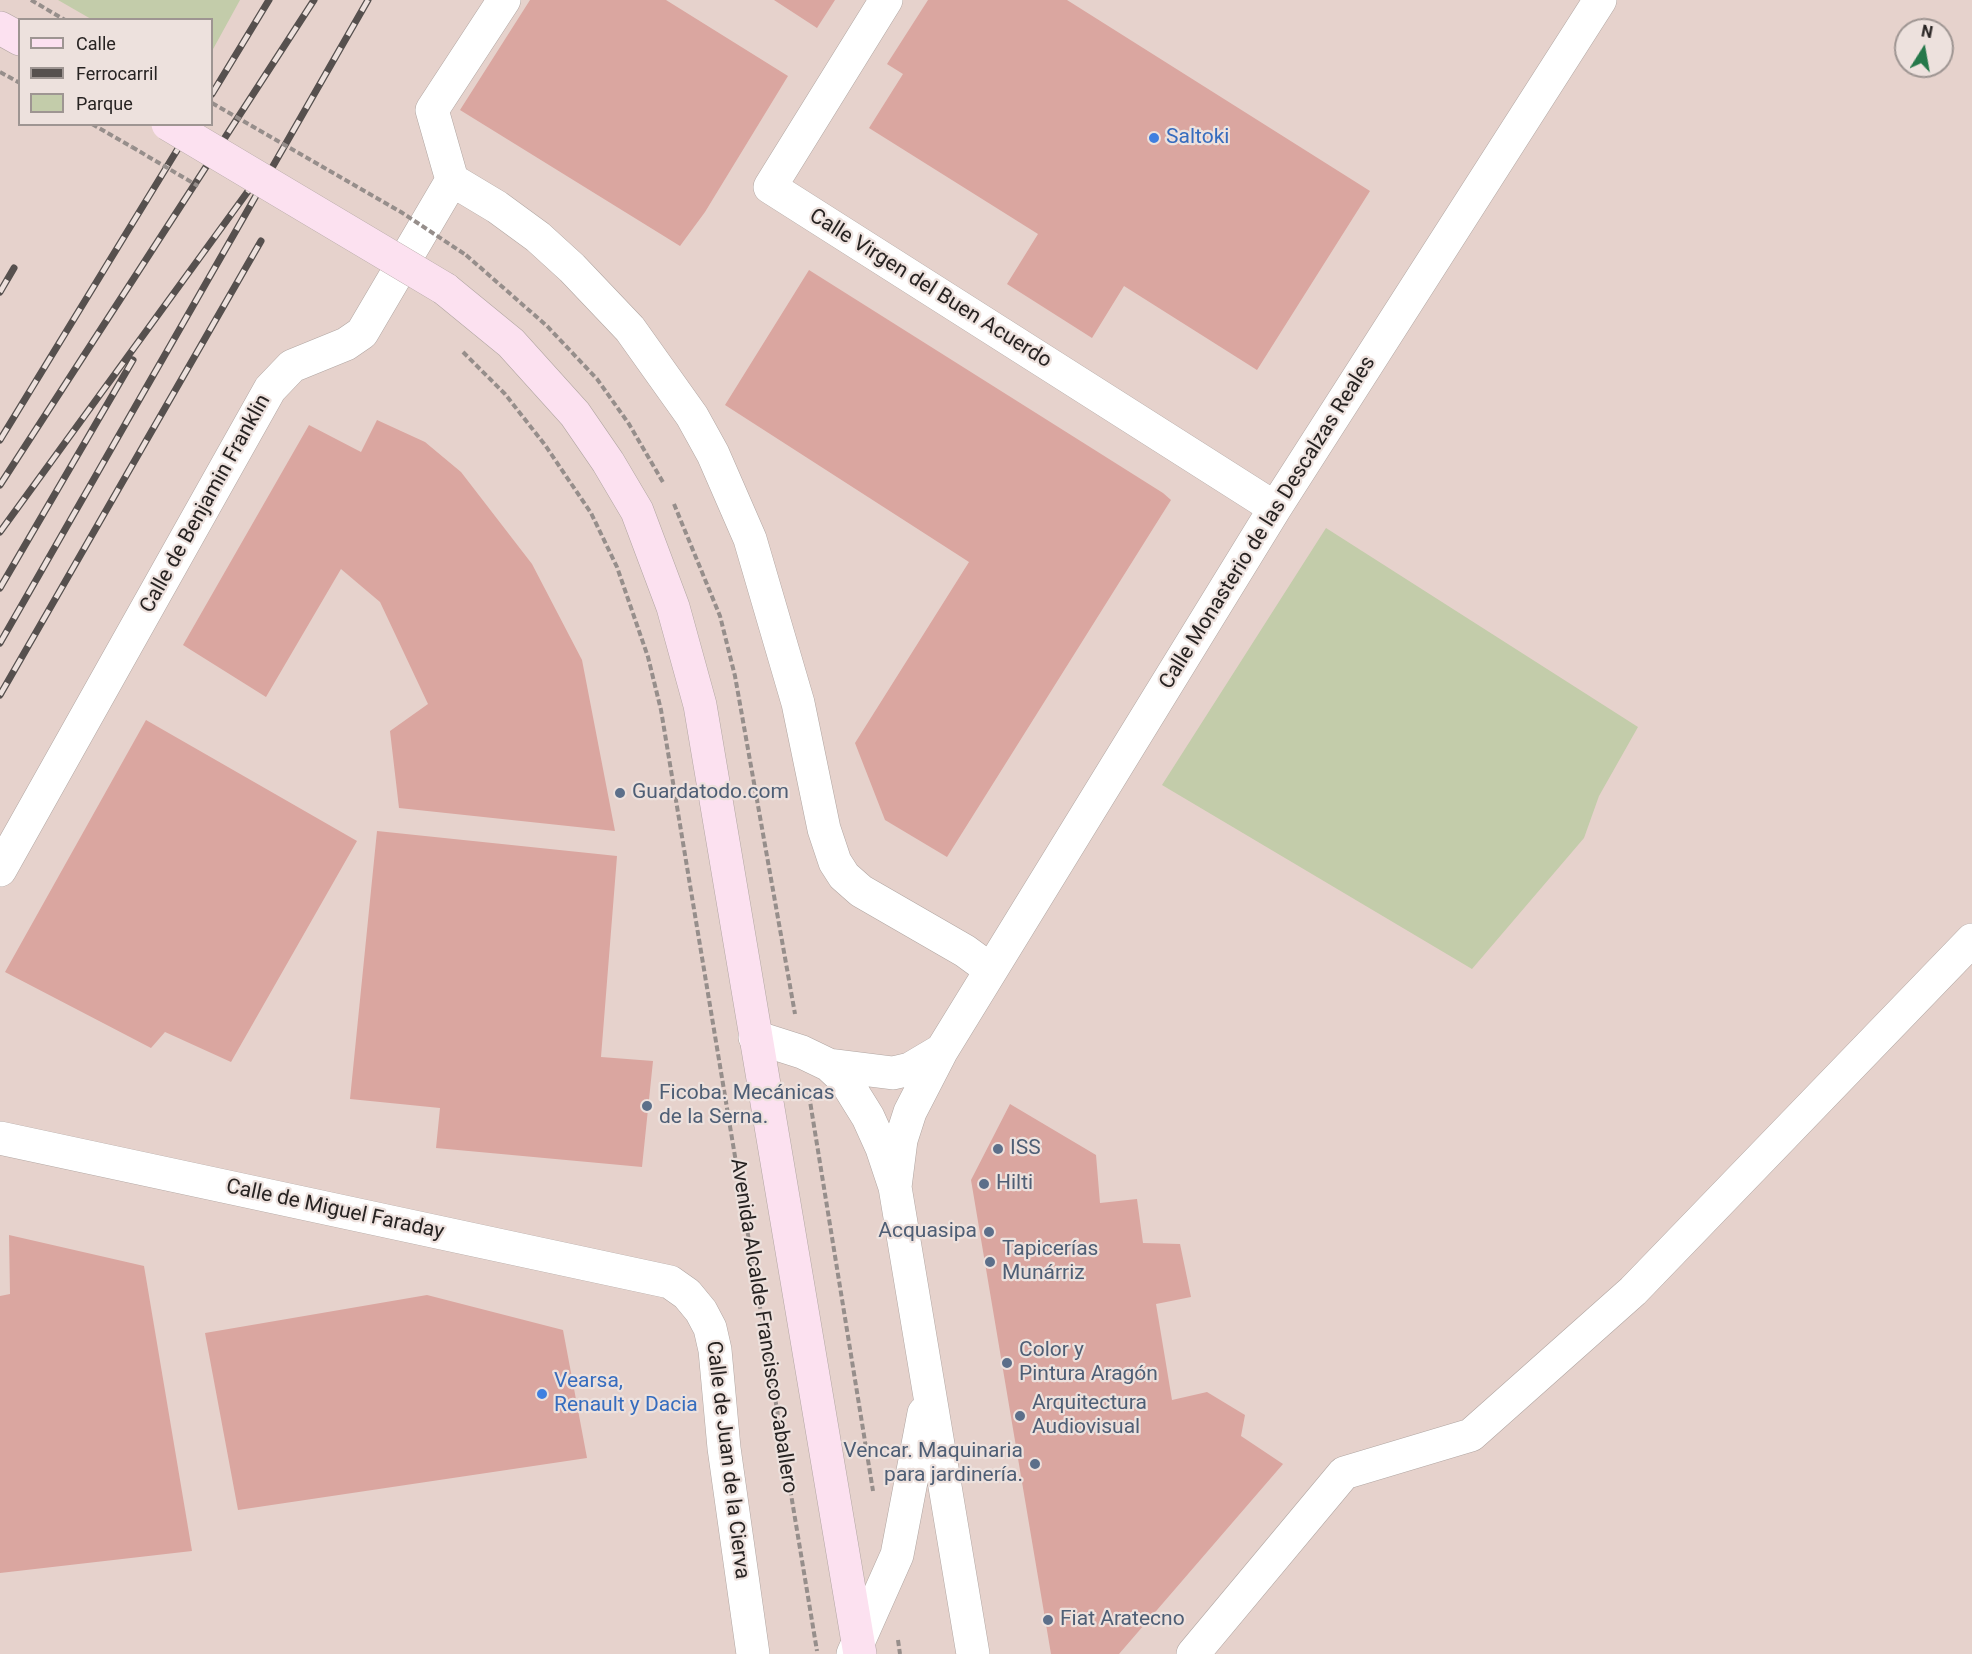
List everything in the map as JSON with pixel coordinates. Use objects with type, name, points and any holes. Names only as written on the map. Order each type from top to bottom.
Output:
[{"type":"main road","points":[[0,28],[18,38]]},
{"type":"main road","name":"Avenida Alcalde Francisco Caballero","points":[[171,126],[445,289],[511,343],[575,414],[608,462],[637,511],[657,559],[690,661],[700,705],[857,1651]]},
{"type":"street","points":[[504,0],[432,110],[452,180],[522,225],[572,268],[630,329],[692,416],[713,454],[750,539],[798,703],[824,829],[835,862],[844,876],[861,891],[965,951],[991,970]]},
{"type":"street","name":"Calle Virgen del Buen Acuerdo","points":[[886,0],[770,187],[1275,508]]},
{"type":"street","name":"Calle Monasterio de las Descalzas Reales","points":[[895,1187],[901,1140],[910,1112],[942,1050],[1275,508],[1600,0]]},
{"type":"street","name":"Calle de Benjamin Franklin","points":[[0,870],[270,389],[292,366],[346,344],[362,333],[452,180]]},
{"type":"street","points":[[1193,1654],[1344,1473],[1471,1436],[1633,1291],[1972,940]]},
{"type":"street","name":"Avenida Alcalde Francisco Caballero","points":[[755,1037],[815,1058],[845,1080],[868,1118],[895,1187],[973,1654]]},
{"type":"street","name":"Calle Monasterio de las Descalzas Reales","points":[[815,1058],[893,1073],[910,1069],[942,1050]]},
{"type":"street","name":"Calle de Miguel Faraday","points":[[0,1138],[670,1282]]},
{"type":"street","name":"Calle de Juan de la Cierva","points":[[670,1282],[687,1294],[701,1311],[710,1328],[715,1350],[724,1448],[753,1654]]},
{"type":"street","name":"Avenida Alcalde Francisco Caballero","points":[[857,1651],[897,1555],[929,1389]]},
{"type":"path","points":[[31,0],[62,18]]},
{"type":"path","points":[[0,72],[18,82]]},
{"type":"path","points":[[213,105],[401,212],[466,255]]},
{"type":"path","points":[[95,126],[132,147]]},
{"type":"path","name":"Avenida Alcalde Francisco Caballero","points":[[462,351],[505,394],[532,428],[591,513],[617,567],[648,657],[661,710],[818,1654]]},
{"type":"path","points":[[747,738],[815,1058],[874,1498]]},
{"type":"path","points":[[897,1633],[900,1654]]},
{"type":"shaded area","points":[[0,0],[1972,0],[1972,1654],[0,1654]]},
{"type":"green space","points":[[58,0],[240,0],[213,49],[213,18],[89,18]]},
{"type":"green space","points":[[1326,528],[1638,727],[1599,796],[1584,838],[1472,969],[1162,785]]},
{"type":"building","points":[[530,0],[666,0],[788,76],[705,212],[680,246],[460,110]]},
{"type":"building","points":[[774,0],[835,0],[817,28]]},
{"type":"building","points":[[928,0],[1067,0],[1370,191],[1257,370],[1124,286],[1092,338],[1007,284],[1038,234],[869,128],[903,74],[887,64]]},
{"type":"building","points":[[809,270],[1171,500],[947,857],[885,820],[855,743],[969,562],[725,405]]},
{"type":"building","points":[[377,420],[425,442],[461,472],[532,564],[582,660],[615,831],[399,808],[390,731],[428,704],[380,602],[341,569],[266,697],[183,645],[309,425],[361,452]]},
{"type":"building","points":[[146,720],[357,841],[231,1062],[165,1032],[151,1048],[5,972]]},
{"type":"building","points":[[377,831],[617,856],[601,1057],[653,1061],[642,1167],[436,1148],[440,1108],[350,1099]]},
{"type":"building","points":[[1010,1104],[1096,1155],[1100,1203],[1137,1199],[1143,1243],[1180,1244],[1191,1297],[1156,1304],[1172,1400],[1207,1392],[1245,1415],[1241,1436],[1283,1464],[1119,1654],[1051,1654],[971,1180]]},
{"type":"building","points":[[9,1235],[144,1266],[192,1551],[0,1573],[0,1296],[10,1294]]},
{"type":"building","points":[[427,1295],[563,1330],[587,1458],[238,1510],[205,1333]]},
{"type":"railway","points":[[213,92],[269,0]]},
{"type":"railway","points":[[0,485],[314,0]]},
{"type":"railway","points":[[0,643],[368,0]]},
{"type":"railway","points":[[0,440],[192,126]]},
{"type":"railway","points":[[0,532],[262,172]]},
{"type":"railway","points":[[0,695],[261,241]]},
{"type":"railway","points":[[0,292],[14,268]]},
{"type":"railway","points":[[0,588],[133,360]]},
{"type":"place","name":"Saltoki","points":[[1154,138]]},
{"type":"place","name":"Guardatodo.com","points":[[620,793]]},
{"type":"place","name":"Ficoba. Mecánicas de la Serna.","points":[[647,1106]]},
{"type":"place","name":"ISS","points":[[998,1149]]},
{"type":"place","name":"Hilti","points":[[984,1184]]},
{"type":"place","name":"Acquasipa","points":[[989,1232]]},
{"type":"place","name":"Tapicerías Munárriz","points":[[990,1262]]},
{"type":"place","name":"Color y Pintura Aragón","points":[[1007,1363]]},
{"type":"place","name":"Vearsa, Renault y Dacia","points":[[542,1394]]},
{"type":"place","name":"Arquitectura Audiovisual","points":[[1020,1416]]},
{"type":"place","name":"Vencar. Maquinaria para jardinería.","points":[[1035,1464]]},
{"type":"place","name":"Fiat Aratecno","points":[[1048,1620]]}]
